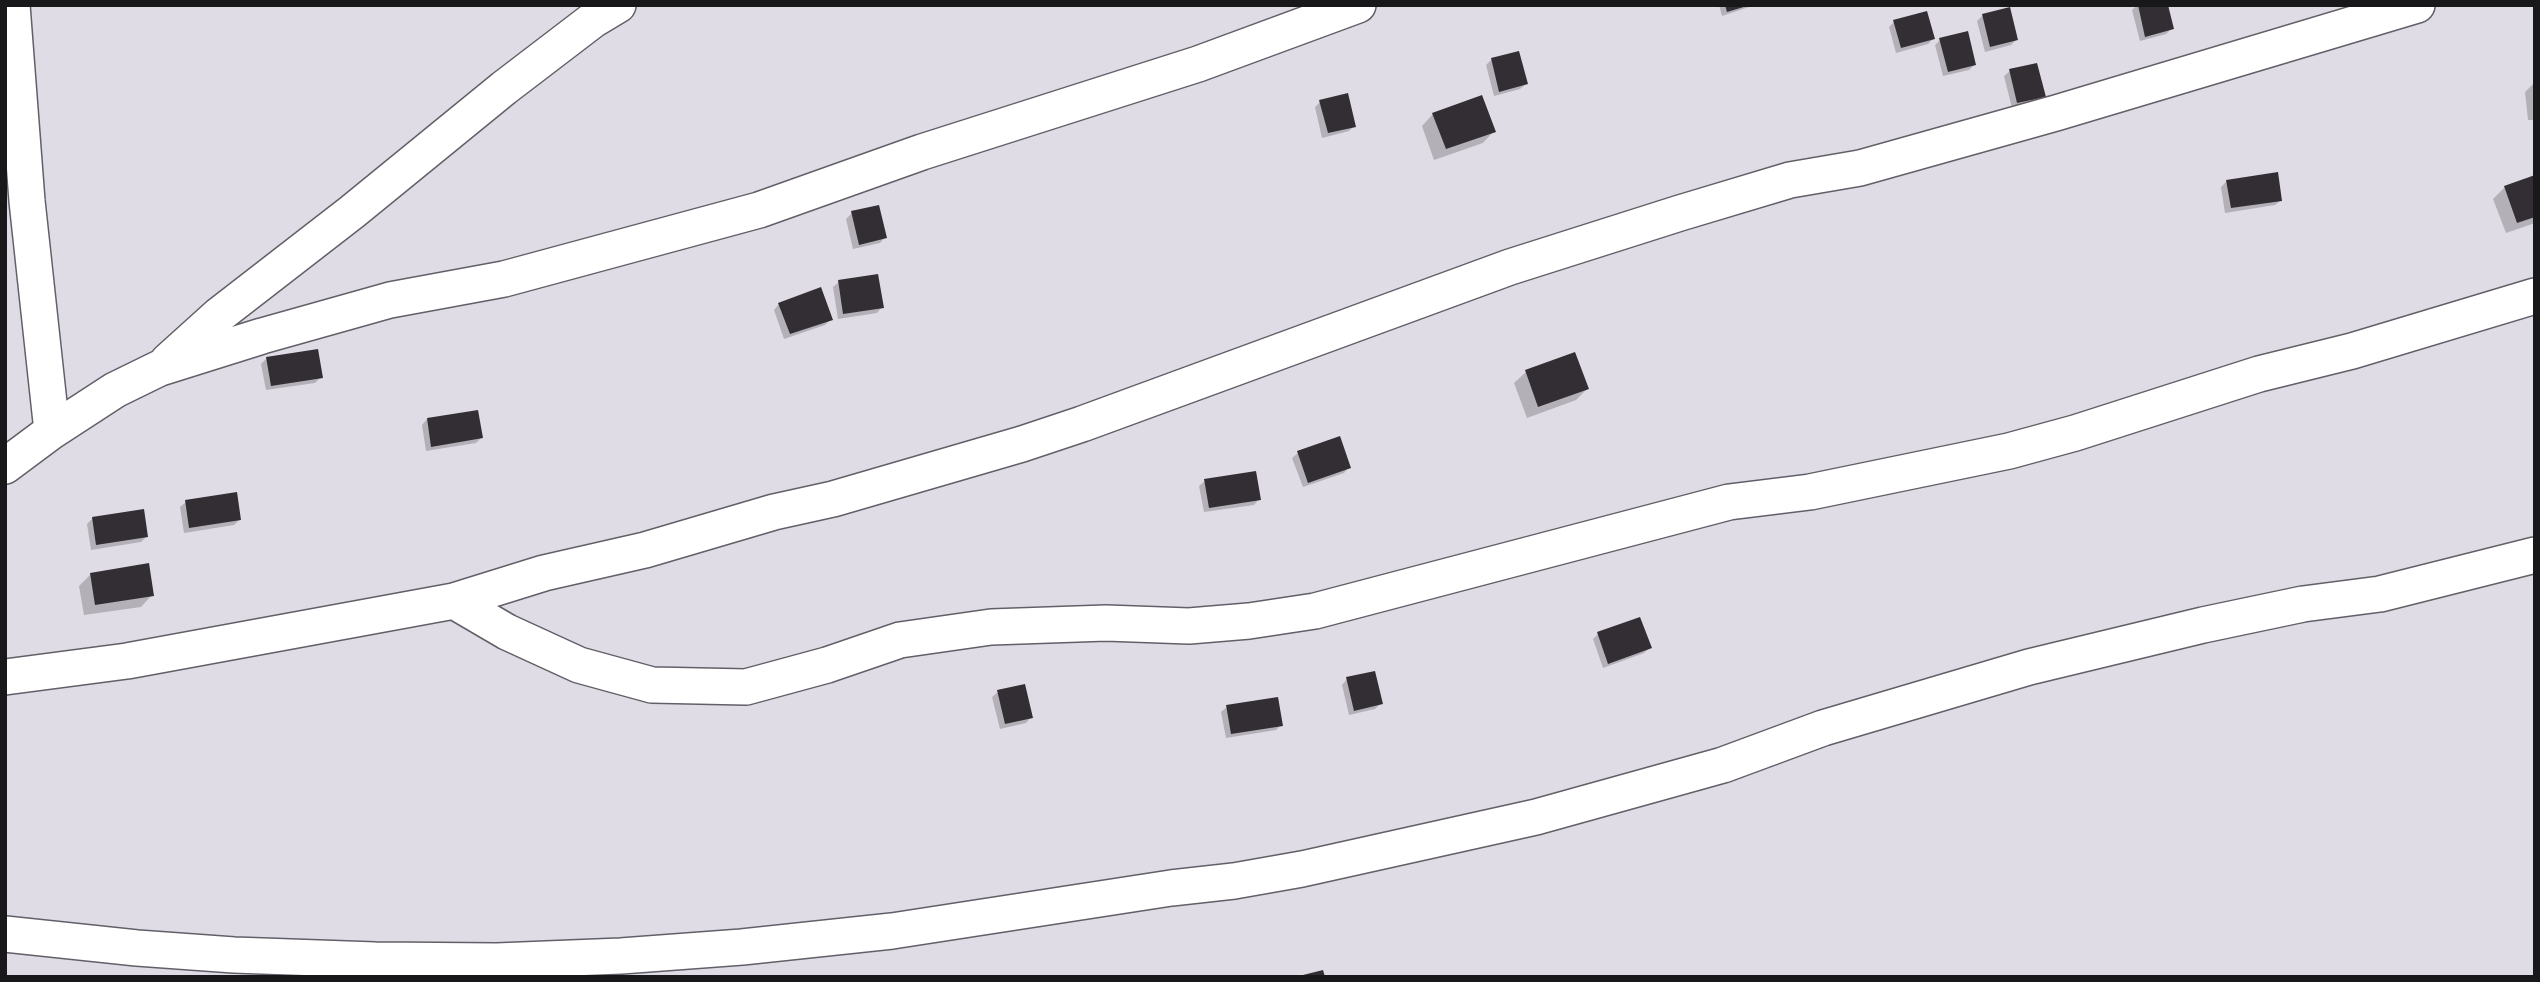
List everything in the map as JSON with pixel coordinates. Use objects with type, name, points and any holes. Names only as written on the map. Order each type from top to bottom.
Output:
[{"type":"street","points":[[12,5],[27,201],[52,431]]},
{"type":"street","points":[[160,368],[219,315],[342,220],[504,88],[593,20],[618,5]]},
{"type":"street","points":[[5,466],[115,390],[160,368],[262,335],[390,300],[504,279],[759,210],[922,152],[1198,64],[1358,5]]},
{"type":"street","points":[[5,677],[127,661],[454,601],[544,573],[645,550],[1022,444],[1510,267],[1692,209],[1790,180],[1860,168],[2056,113],[2417,5]]},
{"type":"street","points":[[454,601],[507,632],[579,665],[652,685],[746,687],[827,665],[900,640],[991,627],[1093,623],[1189,626],[1249,621],[1315,611],[1729,502],[1810,492],[2009,451],[2075,433],[2259,374],[2352,351],[2535,296]]},
{"type":"street","points":[[5,934],[247,956],[497,961],[621,956],[742,947],[892,931],[1171,888],[1234,881],[1302,869],[1536,817],[1723,765],[1824,728],[2029,667],[2215,622],[2303,604],[2380,594],[2535,555]]},
{"type":"building","points":[[1725,5],[1747,5],[1747,6],[1727,12]]},
{"type":"building","points":[[2138,5],[2168,5],[2174,29],[2145,37]]},
{"type":"building","points":[[2010,7],[2018,40],[1990,47],[1982,14]]},
{"type":"building","points":[[1927,11],[1935,39],[1901,48],[1893,20]]},
{"type":"building","points":[[1968,31],[1976,65],[1948,72],[1939,38]]},
{"type":"building","points":[[1519,51],[1528,84],[1499,92],[1491,58]]},
{"type":"building","points":[[2037,63],[2046,97],[2017,103],[2009,69]]},
{"type":"building","points":[[1348,93],[1356,127],[1328,133],[1319,100]]},
{"type":"building","points":[[1482,95],[1496,132],[1446,149],[1432,113]]},
{"type":"building","points":[[2278,172],[2282,201],[2231,208],[2226,180]]},
{"type":"building","points":[[2535,175],[2535,217],[2517,223],[2504,186]]},
{"type":"building","points":[[879,205],[887,238],[859,245],[851,211]]},
{"type":"building","points":[[878,274],[884,308],[843,314],[838,280]]},
{"type":"building","points":[[821,287],[833,320],[790,334],[778,303]]},
{"type":"building","points":[[318,349],[323,378],[271,386],[266,357]]},
{"type":"building","points":[[1575,352],[1589,389],[1538,407],[1525,370]]},
{"type":"building","points":[[478,410],[483,438],[431,447],[427,418]]},
{"type":"building","points":[[1340,436],[1351,468],[1308,483],[1297,451]]},
{"type":"building","points":[[1256,471],[1261,500],[1209,508],[1204,479]]},
{"type":"building","points":[[237,492],[241,520],[189,528],[185,500]]},
{"type":"building","points":[[144,509],[148,537],[96,545],[92,517]]},
{"type":"building","points":[[149,563],[154,596],[95,605],[90,573]]},
{"type":"building","points":[[1640,617],[1652,648],[1608,664],[1597,632]]},
{"type":"building","points":[[1375,671],[1383,704],[1354,711],[1346,677]]},
{"type":"building","points":[[1025,684],[1033,718],[1005,724],[997,690]]},
{"type":"building","points":[[1278,697],[1283,726],[1231,734],[1226,705]]},
{"type":"building","points":[[1323,970],[1325,977],[1299,977],[1299,976]]}]
